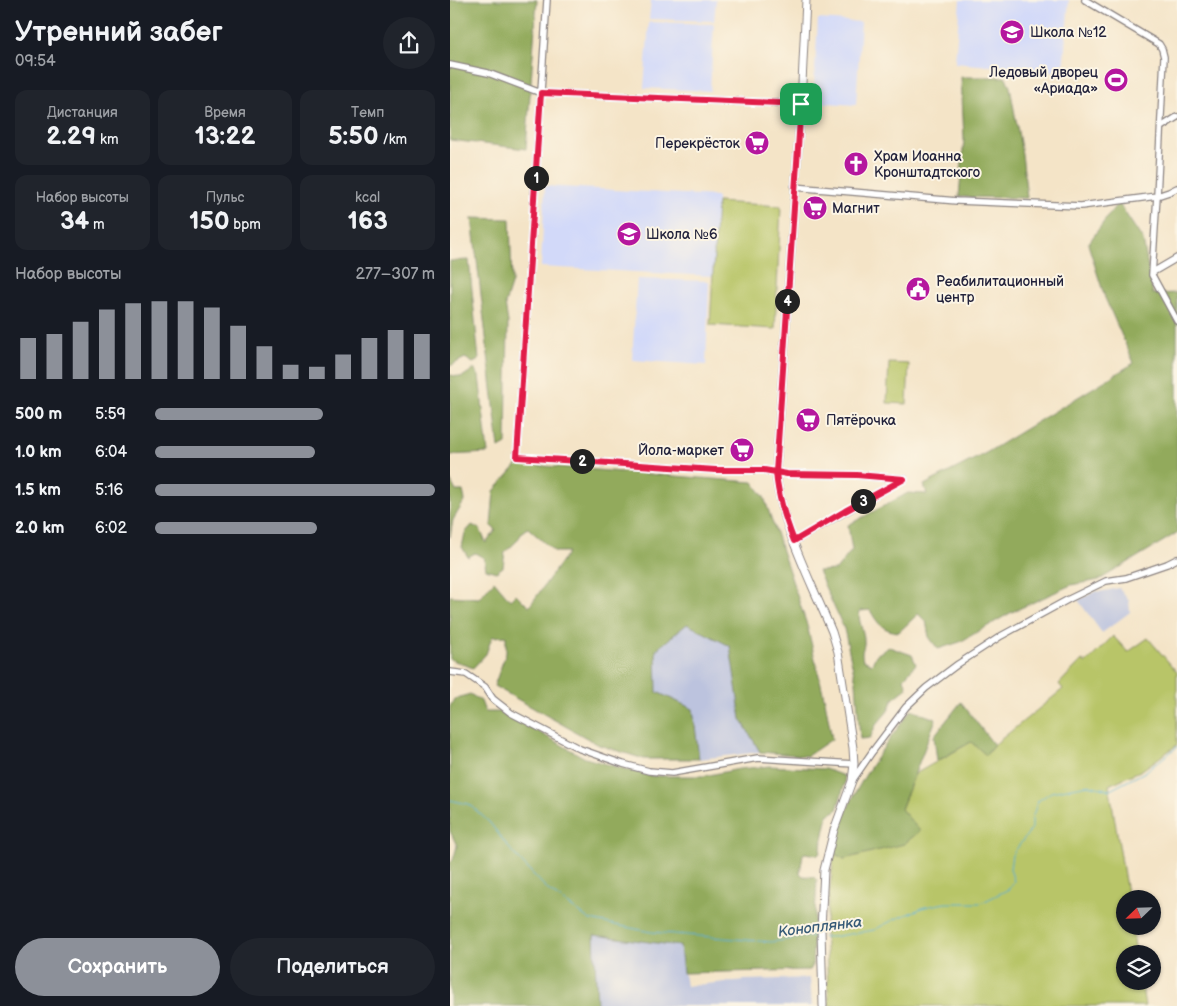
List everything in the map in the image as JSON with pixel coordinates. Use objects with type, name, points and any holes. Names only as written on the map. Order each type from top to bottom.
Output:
[{"type":"main road","points":[[806,0],[801,104],[776,472],[781,505],[832,632],[839,662],[853,748],[852,782],[834,830],[823,886],[821,929],[823,1006]]},
{"type":"street","points":[[547,0],[517,457],[709,470],[764,470],[787,474],[857,475],[904,479],[794,541]]},
{"type":"street","points":[[1085,0],[1159,44],[1162,48],[1164,57],[1161,126],[1152,276],[1177,321]]},
{"type":"street","points":[[450,65],[488,74],[541,93],[801,104]]},
{"type":"street","points":[[1161,126],[1177,117]]},
{"type":"street","points":[[794,187],[957,201],[1081,206],[1157,196],[1177,188]]},
{"type":"street","points":[[1153,272],[1177,258]]},
{"type":"street","points":[[852,782],[906,707],[926,688],[958,664],[1001,636],[1106,581],[1126,578],[1177,559]]},
{"type":"street","points":[[450,672],[466,674],[485,687],[493,699],[511,713],[580,749],[649,771],[672,772],[758,758],[854,764]]},
{"type":"shaded area","points":[[651,0],[716,0],[714,21],[649,19]]},
{"type":"shaded area","name":"Школа №12","points":[[960,0],[1069,0],[1063,72],[955,63]]},
{"type":"shaded area","points":[[818,19],[861,22],[856,105],[813,102]]},
{"type":"shaded area","points":[[649,22],[714,24],[710,91],[644,88]]},
{"type":"shaded area","name":"Школа №6","points":[[545,186],[717,196],[713,276],[541,267]]},
{"type":"shaded area","points":[[637,279],[709,281],[706,365],[632,360]]},
{"type":"shaded area","points":[[1119,588],[1129,601],[1130,612],[1102,633],[1078,600],[1097,591]]},
{"type":"shaded area","points":[[687,624],[730,646],[741,719],[760,752],[699,759],[693,709],[657,692],[656,650]]},
{"type":"shaded area","points":[[593,935],[679,944],[686,986],[745,980],[810,978],[812,1006],[597,1006]]},
{"type":"green space","points":[[450,0],[537,0],[526,149],[450,140]]},
{"type":"green space","points":[[961,77],[1006,77],[1010,87],[1022,154],[1027,198],[959,197],[964,139]]},
{"type":"green space","points":[[717,202],[781,206],[775,329],[710,325]]},
{"type":"green space","points":[[1118,202],[1143,240],[1153,294],[1177,293],[1177,533],[1099,580],[1071,585],[1012,612],[960,642],[938,649],[929,637],[926,621],[918,614],[899,632],[881,626],[870,610],[860,611],[859,618],[864,640],[863,660],[872,664],[876,655],[889,647],[912,655],[916,664],[904,678],[907,688],[893,699],[888,711],[876,725],[870,738],[860,739],[856,682],[844,629],[818,571],[836,570],[852,550],[848,525],[908,493],[927,494],[924,485],[986,453],[1134,363],[1105,298],[1088,244]]},
{"type":"green space","points":[[472,218],[510,219],[512,282],[505,304],[508,322],[506,444],[499,448]]},
{"type":"green space","points":[[469,260],[479,360],[473,363],[465,358],[450,366],[450,261]]},
{"type":"green space","points":[[889,363],[909,364],[907,404],[887,403]]},
{"type":"green space","points":[[474,369],[479,376],[488,453],[450,455],[450,375],[462,377]]},
{"type":"green space","points":[[518,464],[753,482],[764,497],[807,625],[832,739],[807,756],[760,752],[741,719],[730,646],[687,624],[656,650],[657,692],[693,709],[699,759],[644,759],[599,745],[494,686],[506,653],[506,636],[492,637],[486,654],[473,668],[450,659],[450,596],[479,598],[494,581],[510,600],[516,594],[529,607],[568,552],[555,552],[528,528],[524,530],[516,542],[505,552],[503,567],[496,572],[486,569],[484,558],[475,553],[468,557],[462,547],[465,533],[472,525],[480,529],[486,543],[496,530],[491,526],[494,491]]},
{"type":"green space","points":[[450,480],[456,491],[463,491],[465,500],[453,520],[450,537]]},
{"type":"green space","points":[[1113,636],[1128,652],[1148,638],[1177,672],[1177,745],[1142,770],[1109,785],[1126,890],[1116,890],[1116,935],[1133,935],[1135,945],[1116,945],[1116,990],[1142,990],[1145,1006],[829,1006],[825,930],[834,853],[844,859],[901,809],[915,774],[971,742],[987,754],[994,745],[1063,689],[1059,684],[1082,660],[1086,663]]},
{"type":"green space","points":[[470,694],[481,701],[485,712],[503,712],[585,758],[650,776],[704,776],[739,769],[770,766],[825,769],[844,776],[845,782],[837,810],[828,815],[820,853],[818,855],[803,854],[800,873],[803,876],[814,877],[817,880],[812,967],[810,970],[683,973],[680,946],[594,935],[597,1006],[450,1006],[450,863],[453,860],[457,846],[450,831],[450,707],[454,699]]},
{"type":"green space","points":[[961,702],[994,745],[986,755],[971,742],[937,761],[934,736]]},
{"type":"green space","points":[[911,710],[936,719],[901,809],[920,831],[904,844],[844,859],[834,853],[849,804],[874,762]]},
{"type":"waterway","name":"Коноплянка","points":[[823,937],[874,930],[925,907],[945,903],[981,903],[1009,889],[1014,881],[1010,869],[1012,855],[1032,828],[1032,818],[1038,801],[1051,792],[1088,785],[1110,790],[1145,772],[1177,747]]},
{"type":"waterway","name":"Коноплянка","points":[[450,800],[468,804],[477,811],[490,823],[513,853],[548,890],[590,920],[651,932],[771,942],[811,936],[819,937]]},
{"type":"place","name":"Школа №12","points":[[1012,32]]},
{"type":"place","name":"Ледовый дворец «Ариада»","points":[[1116,80]]},
{"type":"place","name":"Перекрёсток","points":[[757,143]]},
{"type":"place","name":"Храм Иоанна Кронштадтского","points":[[856,164]]},
{"type":"place","name":"Магнит","points":[[815,208]]},
{"type":"place","name":"Школа №6","points":[[629,234]]},
{"type":"place","name":"Реабилитационный центр","points":[[918,289]]},
{"type":"place","name":"Пятёрочка","points":[[808,420]]},
{"type":"place","name":"Йола-маркет","points":[[742,450]]},
{"type":"route","points":[[801,104],[541,93],[517,457],[776,472],[781,505],[794,541],[904,479],[776,472],[801,104]]}]
